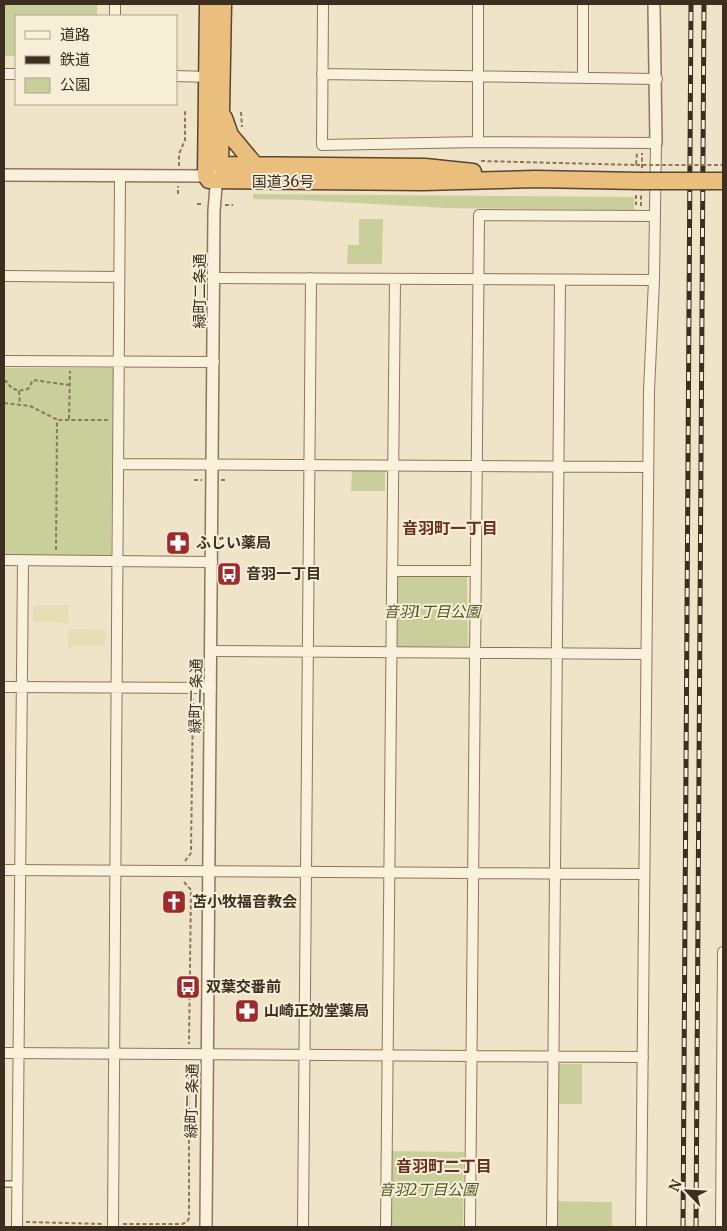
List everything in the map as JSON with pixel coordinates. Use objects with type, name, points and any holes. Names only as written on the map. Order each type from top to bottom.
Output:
[{"type":"highway","points":[[208,4],[208,77],[214,174]]},
{"type":"highway","points":[[214,174],[222,109],[223,4]]},
{"type":"highway","points":[[222,109],[230,135],[255,165]]},
{"type":"highway","name":"国道36号","points":[[214,174],[255,165],[425,167],[535,179]]},
{"type":"highway","name":"国道36号","points":[[214,174],[423,182],[535,179],[638,173],[723,181]]},
{"type":"street","points":[[323,4],[322,144],[478,142],[656,143]]},
{"type":"street","points":[[478,4],[478,142]]},
{"type":"street","points":[[583,4],[583,78]]},
{"type":"street","points":[[641,1227],[649,391],[654,280],[657,79],[654,4]]},
{"type":"street","points":[[322,74],[657,79]]},
{"type":"street","points":[[178,76],[208,77]]},
{"type":"street","points":[[4,176],[120,177],[214,174]]},
{"type":"street","name":"緑町二条通","points":[[206,1227],[215,278],[214,174]]},
{"type":"street","points":[[113,1227],[120,177]]},
{"type":"street","points":[[470,1227],[480,215],[655,216]]},
{"type":"street","points":[[4,276],[119,277]]},
{"type":"street","points":[[215,278],[654,280]]},
{"type":"street","points":[[303,1227],[311,278]]},
{"type":"street","points":[[386,1227],[395,279]]},
{"type":"street","points":[[552,1227],[560,280]]},
{"type":"street","points":[[4,361],[214,362]]},
{"type":"street","points":[[118,464],[648,467]]},
{"type":"street","points":[[4,560],[212,562]]},
{"type":"street","points":[[16,1227],[23,560]]},
{"type":"street","points":[[392,571],[476,571]]},
{"type":"street","points":[[211,651],[646,654]]},
{"type":"street","points":[[4,687],[211,688]]},
{"type":"street","points":[[4,870],[644,874]]},
{"type":"street","points":[[721,1227],[723,952]]},
{"type":"street","points":[[4,1053],[643,1057]]},
{"type":"lane","points":[[4,1184],[17,1184]]},
{"type":"path","points":[[178,194],[179,154],[185,140],[185,111]]},
{"type":"path","points":[[638,173],[723,165]]},
{"type":"path","points":[[69,420],[71,361]]},
{"type":"path","points":[[4,382],[20,391],[28,389],[33,380],[69,385]]},
{"type":"path","points":[[20,391],[20,404]]},
{"type":"path","points":[[4,403],[20,404],[59,420],[118,420]]},
{"type":"path","points":[[56,560],[59,420]]},
{"type":"path","points":[[184,862],[191,853],[193,693]]},
{"type":"shaded area","points":[[33,605],[69,605],[69,623],[33,622]]},
{"type":"shaded area","points":[[69,629],[106,630],[105,645],[68,647]]},
{"type":"green space","points":[[4,4],[97,4],[97,15],[15,15],[15,56],[4,56]]},
{"type":"green space","points":[[253,194],[634,197],[634,210],[446,208],[253,199]]},
{"type":"green space","points":[[359,219],[383,219],[382,264],[347,264],[348,245],[359,245]]},
{"type":"green space","points":[[4,368],[113,368],[111,558],[4,557]]},
{"type":"green space","points":[[352,471],[385,471],[385,491],[351,491]]},
{"type":"green space","name":"音羽1丁目公園","points":[[397,577],[467,577],[468,646],[397,647]]},
{"type":"green space","points":[[558,1064],[582,1064],[582,1104],[557,1104]]},
{"type":"green space","name":"音羽2丁目公園","points":[[392,1151],[464,1152],[463,1227],[391,1227]]},
{"type":"green space","points":[[556,1201],[612,1202],[612,1227],[556,1227]]},
{"type":"railway","points":[[683,1227],[691,4]]},
{"type":"railway","points":[[696,1227],[704,4]]},
{"type":"place","name":"ふじい薬局","points":[[178,543]]},
{"type":"place","name":"音羽一丁目","points":[[229,574]]},
{"type":"place","name":"苫小牧福音教会","points":[[174,902]]},
{"type":"place","name":"双葉交番前","points":[[188,987]]},
{"type":"place","name":"山崎正効堂薬局","points":[[247,1011]]},
{"type":"district","name":"音羽町一丁目","points":[[450,528]]},
{"type":"district","name":"音羽町二丁目","points":[[444,1166]]}]
